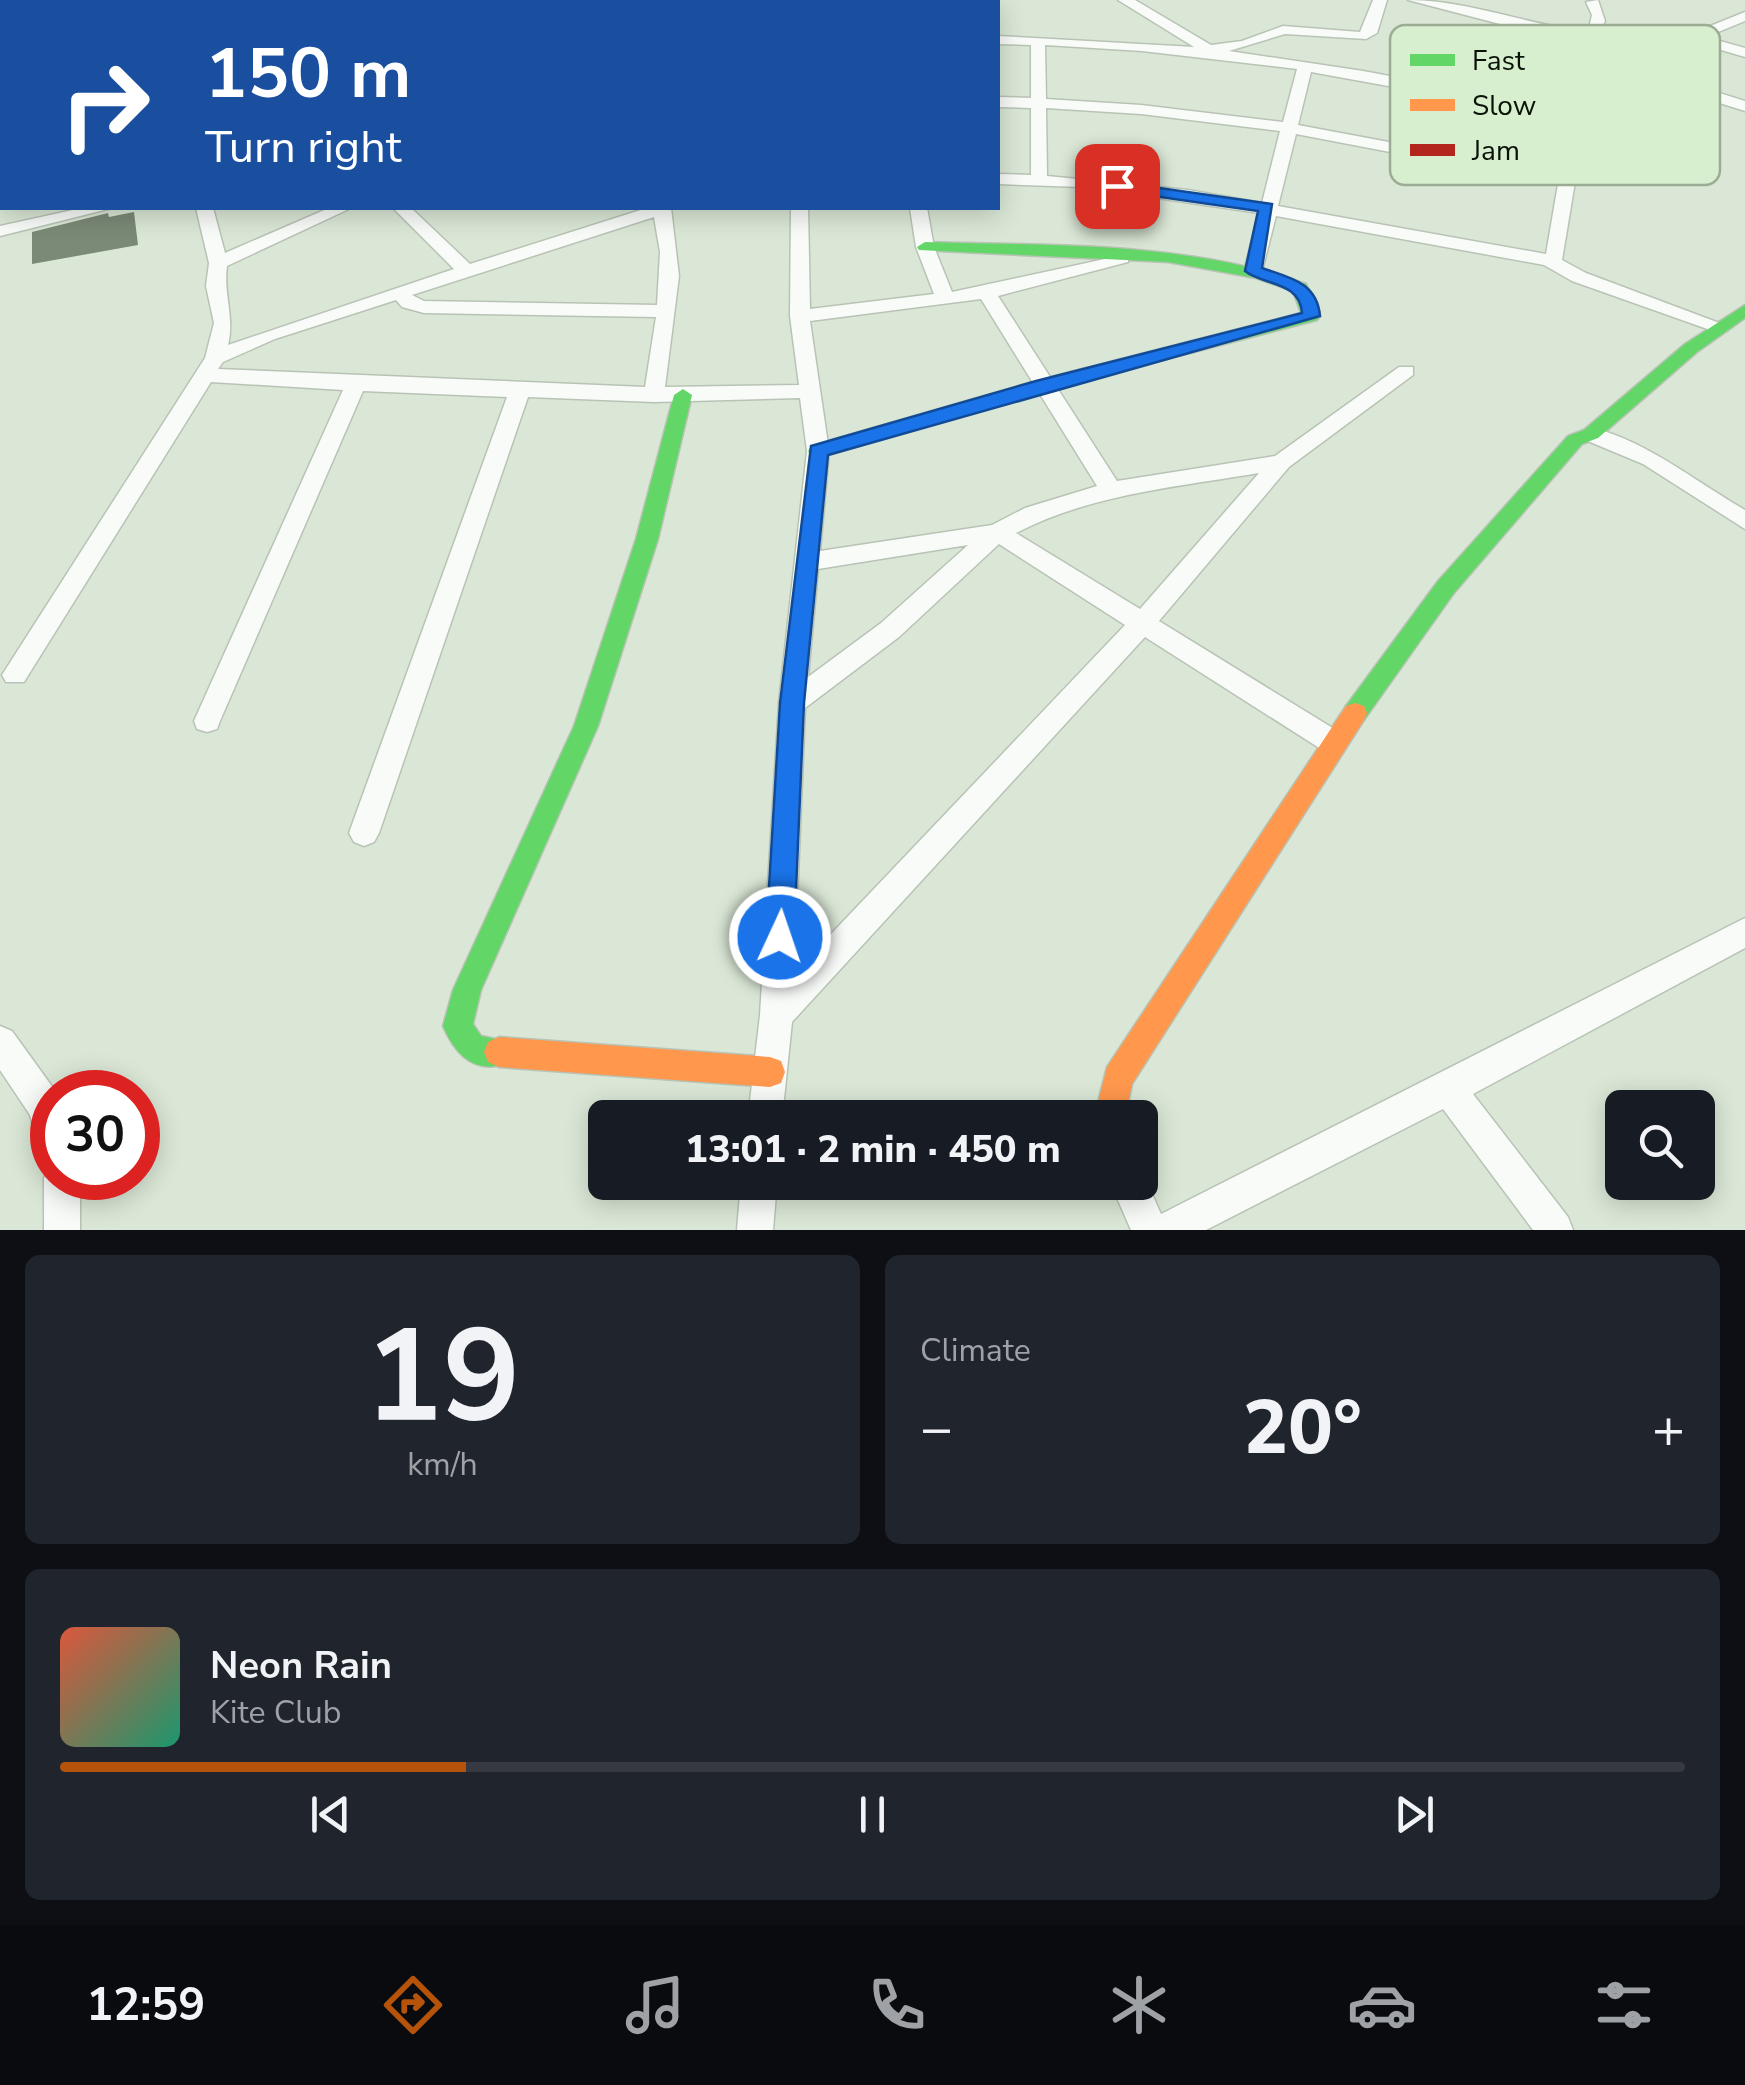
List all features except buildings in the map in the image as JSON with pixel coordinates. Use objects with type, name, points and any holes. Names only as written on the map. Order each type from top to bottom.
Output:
[{"type":"street","points":[[1125,0],[1208,50]]},
{"type":"street","points":[[1189,53],[1245,45],[1283,30],[1370,34],[1380,0]]},
{"type":"street","points":[[1415,0],[1518,25]]},
{"type":"street","points":[[1591,1],[1599,11],[1596,25]]},
{"type":"street","points":[[1720,27],[1745,16]]},
{"type":"street","points":[[1000,40],[1189,53],[1390,82]]},
{"type":"street","points":[[1038,40],[1035,102],[1039,179]]},
{"type":"street","points":[[1720,46],[1745,54]]},
{"type":"street","points":[[1253,271],[1304,70]]},
{"type":"street","points":[[1720,98],[1745,106]]},
{"type":"street","points":[[1000,102],[1035,102],[1287,129],[1390,145]]},
{"type":"street","points":[[1000,179],[1039,179],[1266,208],[1549,260],[1595,283],[1720,328]]},
{"type":"street","points":[[1549,260],[1554,256],[1567,185]]},
{"type":"street","points":[[0,231],[94,210]]},
{"type":"street","points":[[14,675],[210,366],[224,323],[215,286],[218,263],[205,210]]},
{"type":"street","points":[[218,263],[337,210]]},
{"type":"street","points":[[402,210],[466,270]]},
{"type":"street","points":[[588,210],[606,224]]},
{"type":"street","points":[[210,366],[268,335],[654,210]]},
{"type":"street","points":[[654,396],[669,230],[662,210]]},
{"type":"street","points":[[767,1100],[776,1015],[792,703],[818,451],[800,316],[800,210]]},
{"type":"street","points":[[918,210],[925,247],[944,296]]},
{"type":"street","points":[[818,451],[1043,385],[1311,316],[1310,302],[1298,287],[1253,271],[1122,258],[925,247]]},
{"type":"street","points":[[800,316],[987,292],[1122,258]]},
{"type":"street","points":[[399,292],[409,304],[424,307],[663,312]]},
{"type":"street","points":[[987,292],[1111,490]]},
{"type":"street","points":[[1112,1100],[1118,1078],[1334,743],[1446,586],[1575,440],[1590,434],[1745,310]]},
{"type":"street","points":[[224,323],[268,335]]},
{"type":"street","points":[[210,366],[356,384],[519,393],[682,396],[812,391]]},
{"type":"street","points":[[776,1015],[1144,621],[1281,462],[1406,371]]},
{"type":"street","points":[[207,721],[356,384]]},
{"type":"street","points":[[364,833],[519,393]]},
{"type":"street","points":[[682,396],[647,539],[586,726],[468,990],[458,1026],[473,1050],[770,1072]]},
{"type":"street","points":[[1590,434],[1608,437],[1638,453],[1745,521]]},
{"type":"street","points":[[792,703],[890,630],[996,532],[1032,514],[1111,490],[1281,462]]},
{"type":"street","points":[[806,562],[996,532],[1334,743]]},
{"type":"street","points":[[1168,1230],[1745,932]]},
{"type":"street","points":[[0,1042],[30,1085]]},
{"type":"street","points":[[1448,1088],[1555,1230]]},
{"type":"street","points":[[62,1200],[62,1230]]},
{"type":"street","points":[[755,1230],[758,1200]]},
{"type":"street","points":[[1136,1200],[1148,1230]]},
{"type":"traffic: fast","points":[[818,451],[1043,385],[1311,316],[1300,288],[1217,264],[1117,253],[925,247]]},
{"type":"traffic: fast","points":[[1355,713],[1446,587],[1575,440],[1591,434],[1691,348],[1745,310]]},
{"type":"traffic: fast","points":[[499,1052],[473,1050],[458,1026],[467,990],[586,726],[647,539],[683,395]]},
{"type":"traffic: slow","points":[[1113,1100],[1118,1078],[1355,713]]},
{"type":"traffic: slow","points":[[499,1052],[770,1072]]},
{"type":"route","points":[[780,937],[792,703],[818,451],[1043,385],[1311,316],[1310,302],[1298,287],[1253,271],[1266,208],[1117,186]]}]
